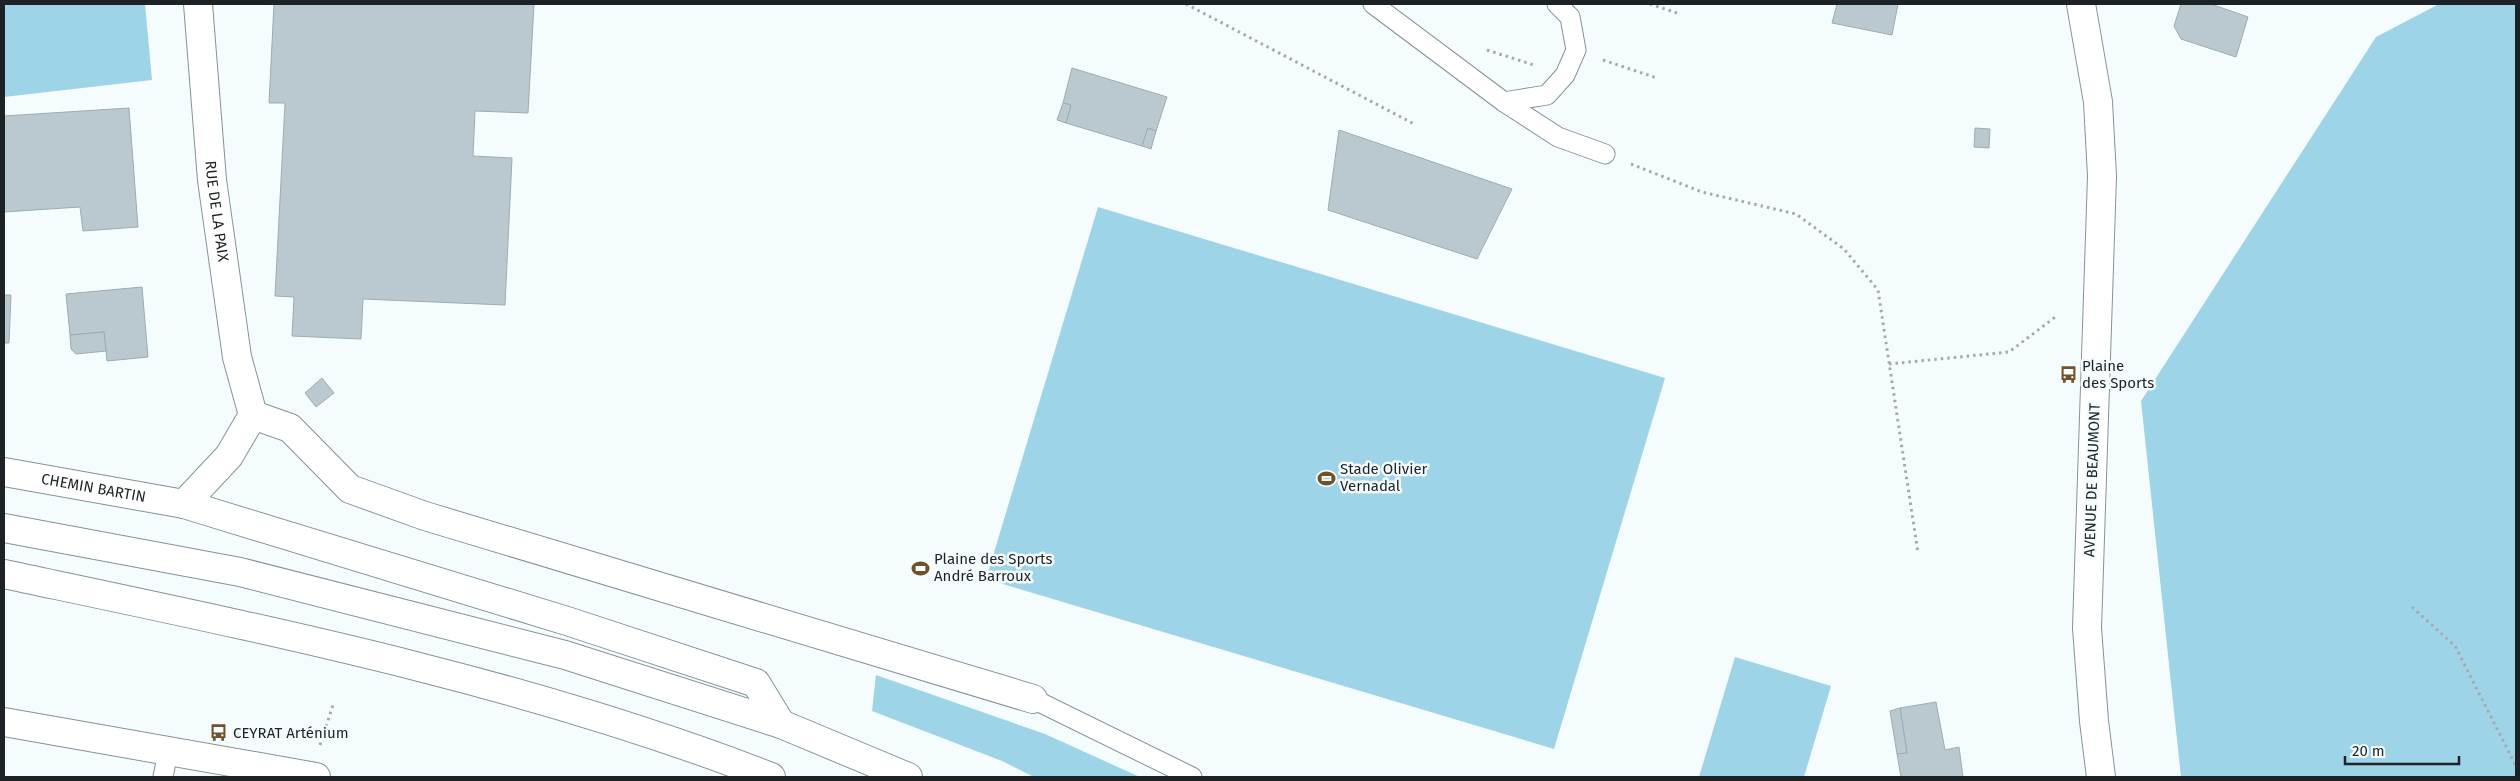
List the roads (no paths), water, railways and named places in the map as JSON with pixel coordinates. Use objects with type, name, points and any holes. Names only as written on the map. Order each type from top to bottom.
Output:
[{"type":"main road","name":"RUE DE LA PAIX","points":[[198,4],[212,180],[237,357],[253,415]]},
{"type":"main road","name":"AVENUE DE BEAUMONT","points":[[2081,4],[2098,102],[2102,176],[2087,628],[2094,721],[2101,777]]},
{"type":"main road","points":[[184,504],[229,456],[253,415],[290,428],[350,489],[369,496],[444,522],[1033,699]]},
{"type":"main road","name":"CHEMIN BARTIN","points":[[4,472],[184,504],[567,621],[756,683],[781,724]]},
{"type":"main road","points":[[4,528],[240,572],[565,655],[781,724],[908,777]]},
{"type":"main road","points":[[4,574],[236,623],[500,687],[687,744],[771,777]]},
{"type":"main road","points":[[4,722],[166,765],[313,776]]},
{"type":"lane","points":[[1373,4],[1504,102],[1558,137],[1604,154]]},
{"type":"lane","points":[[1504,102],[1547,95],[1565,75],[1576,50],[1570,17],[1557,4]]},
{"type":"lane","points":[[1033,699],[1192,777]]},
{"type":"place","name":"Plaine des Sports","points":[[2068,375]]},
{"type":"place","name":"Stade Olivier Vernadal","points":[[1326,478]]},
{"type":"place","name":"Plaine des Sports André Barroux","points":[[920,568]]},
{"type":"place","name":"CEYRAT Arténium","points":[[219,733]]}]
